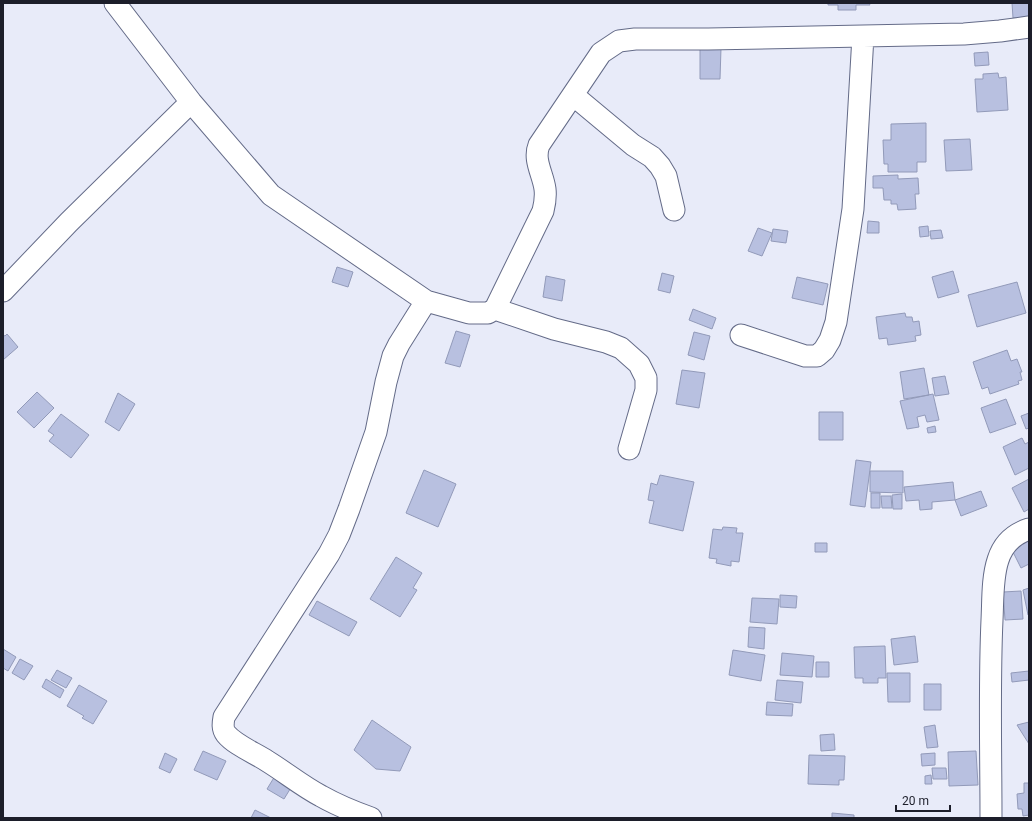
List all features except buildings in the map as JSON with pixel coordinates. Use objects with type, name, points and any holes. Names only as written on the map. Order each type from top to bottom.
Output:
[{"type":"street","points":[[115,3],[191,102],[267,192],[426,301],[469,313],[488,312],[495,309],[543,211],[546,198],[537,150],[601,53],[619,41],[635,39],[683,40],[971,33],[1000,31],[1029,26]]},
{"type":"street","points":[[741,335],[805,356],[817,356],[824,350],[830,340],[836,322],[853,209],[863,36]]},
{"type":"street","points":[[573,95],[632,145],[652,158],[660,166],[666,176],[674,210]]},
{"type":"street","points":[[3,291],[69,222],[191,102]]},
{"type":"street","points":[[371,818],[341,807],[320,796],[233,741],[225,734],[223,723],[224,717],[329,554],[339,535],[376,432],[393,356],[426,301]]},
{"type":"street","points":[[495,309],[554,329],[606,342],[621,348],[639,364],[646,378],[646,390],[629,449]]},
{"type":"street","points":[[991,818],[990,665],[994,577],[998,560],[1006,543],[1018,532],[1029,529]]}]
